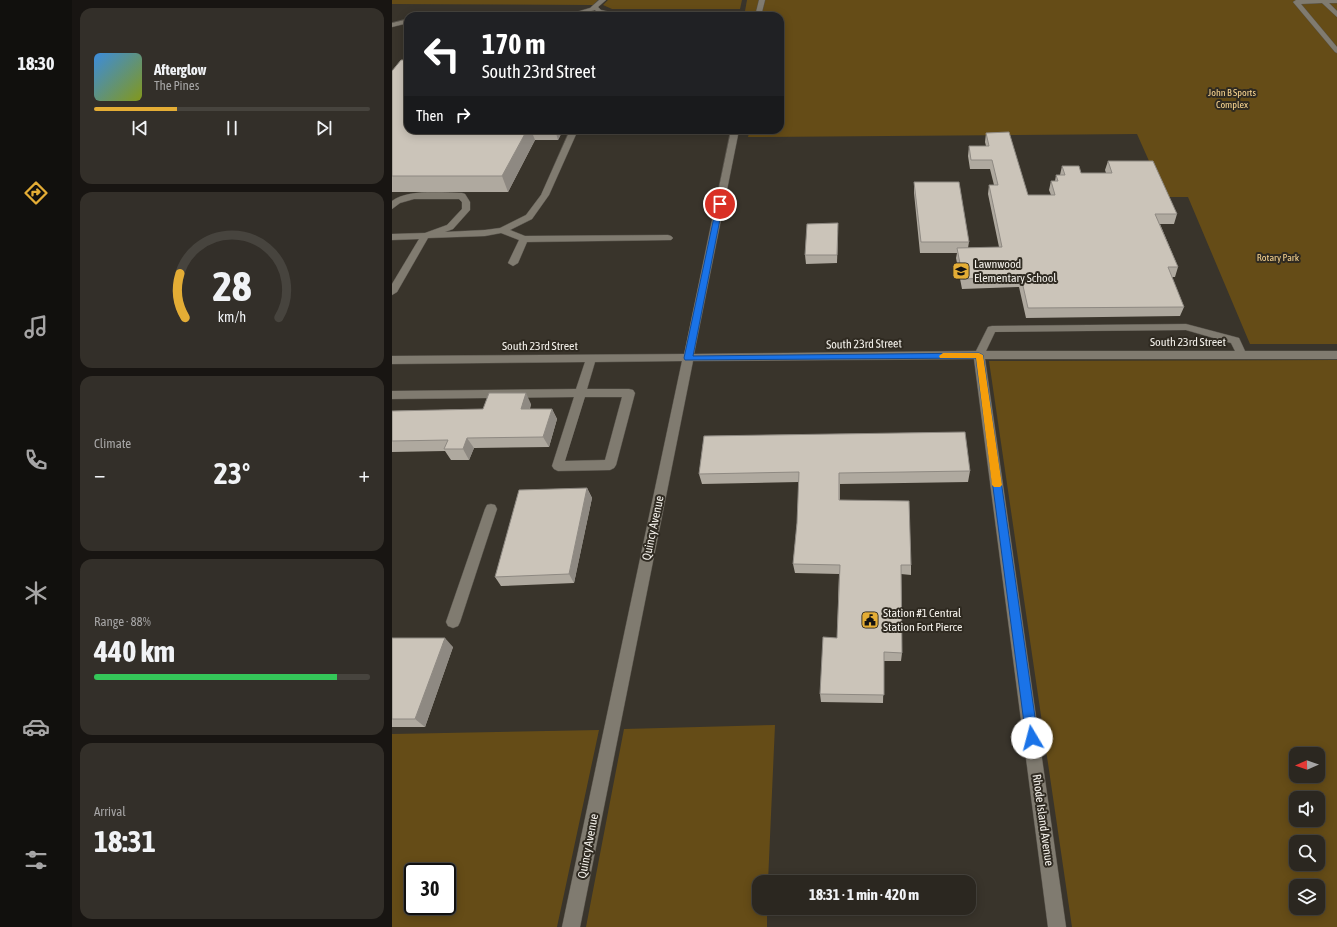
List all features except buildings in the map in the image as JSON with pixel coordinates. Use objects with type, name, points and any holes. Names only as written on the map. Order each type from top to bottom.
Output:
[{"type":"street","points":[[584,12],[595,7],[603,0]]},
{"type":"street","points":[[759,12],[762,0]]},
{"type":"street","points":[[1327,1],[1337,15]]},
{"type":"street","points":[[1337,1],[1296,2],[1337,51]]},
{"type":"street","points":[[595,7],[603,12]]},
{"type":"street","points":[[392,25],[404,22]]},
{"type":"street","points":[[393,238],[485,234],[502,230],[529,217],[545,195],[572,134]]},
{"type":"street","name":"Quincy Avenue","points":[[571,927],[734,134]]},
{"type":"street","points":[[392,206],[394,202],[407,197],[462,196],[466,202],[466,210],[450,227],[425,236],[392,292]]},
{"type":"street","points":[[502,230],[524,239],[668,238]]},
{"type":"street","points":[[513,263],[524,239]]},
{"type":"street","points":[[979,355],[992,329],[1186,327],[1235,341],[1242,355]]},
{"type":"street","name":"South 23rd Street","points":[[392,360],[979,355],[1337,355]]},
{"type":"street","name":"Rhode Island Avenue","points":[[979,355],[1058,927]]},
{"type":"street","points":[[392,395],[581,394],[629,393],[610,465],[558,466],[581,394],[591,359]]},
{"type":"street","points":[[453,622],[491,509]]},
{"type":"green space","points":[[392,0],[598,0],[593,5],[392,4]]},
{"type":"green space","points":[[608,0],[742,0],[740,9],[612,9],[603,5]]},
{"type":"green space","name":"John B Sports Complex","points":[[747,0],[1337,0],[1337,344],[1250,344],[1188,197],[1165,197],[1137,134],[748,137],[749,134],[784,134],[784,12],[745,11]]},
{"type":"green space","points":[[1337,360],[1337,927],[1072,927],[989,361]]},
{"type":"green space","points":[[775,725],[768,875],[752,875],[752,915],[767,915],[767,927],[586,927],[624,729]]},
{"type":"green space","points":[[599,730],[557,927],[392,927],[392,734]]},
{"type":"slow traffic","points":[[943,356],[979,355],[997,485]]},
{"type":"place","name":"Lawnwood Elementary School","points":[[961,271]]},
{"type":"place","name":"Station #1 Central Station Fort Pierce","points":[[870,620]]},
{"type":"route","points":[[720,204],[688,358],[979,355],[1032,738]]},
{"type":"park label","name":"Rotary Park","points":[[1278,257]]}]
